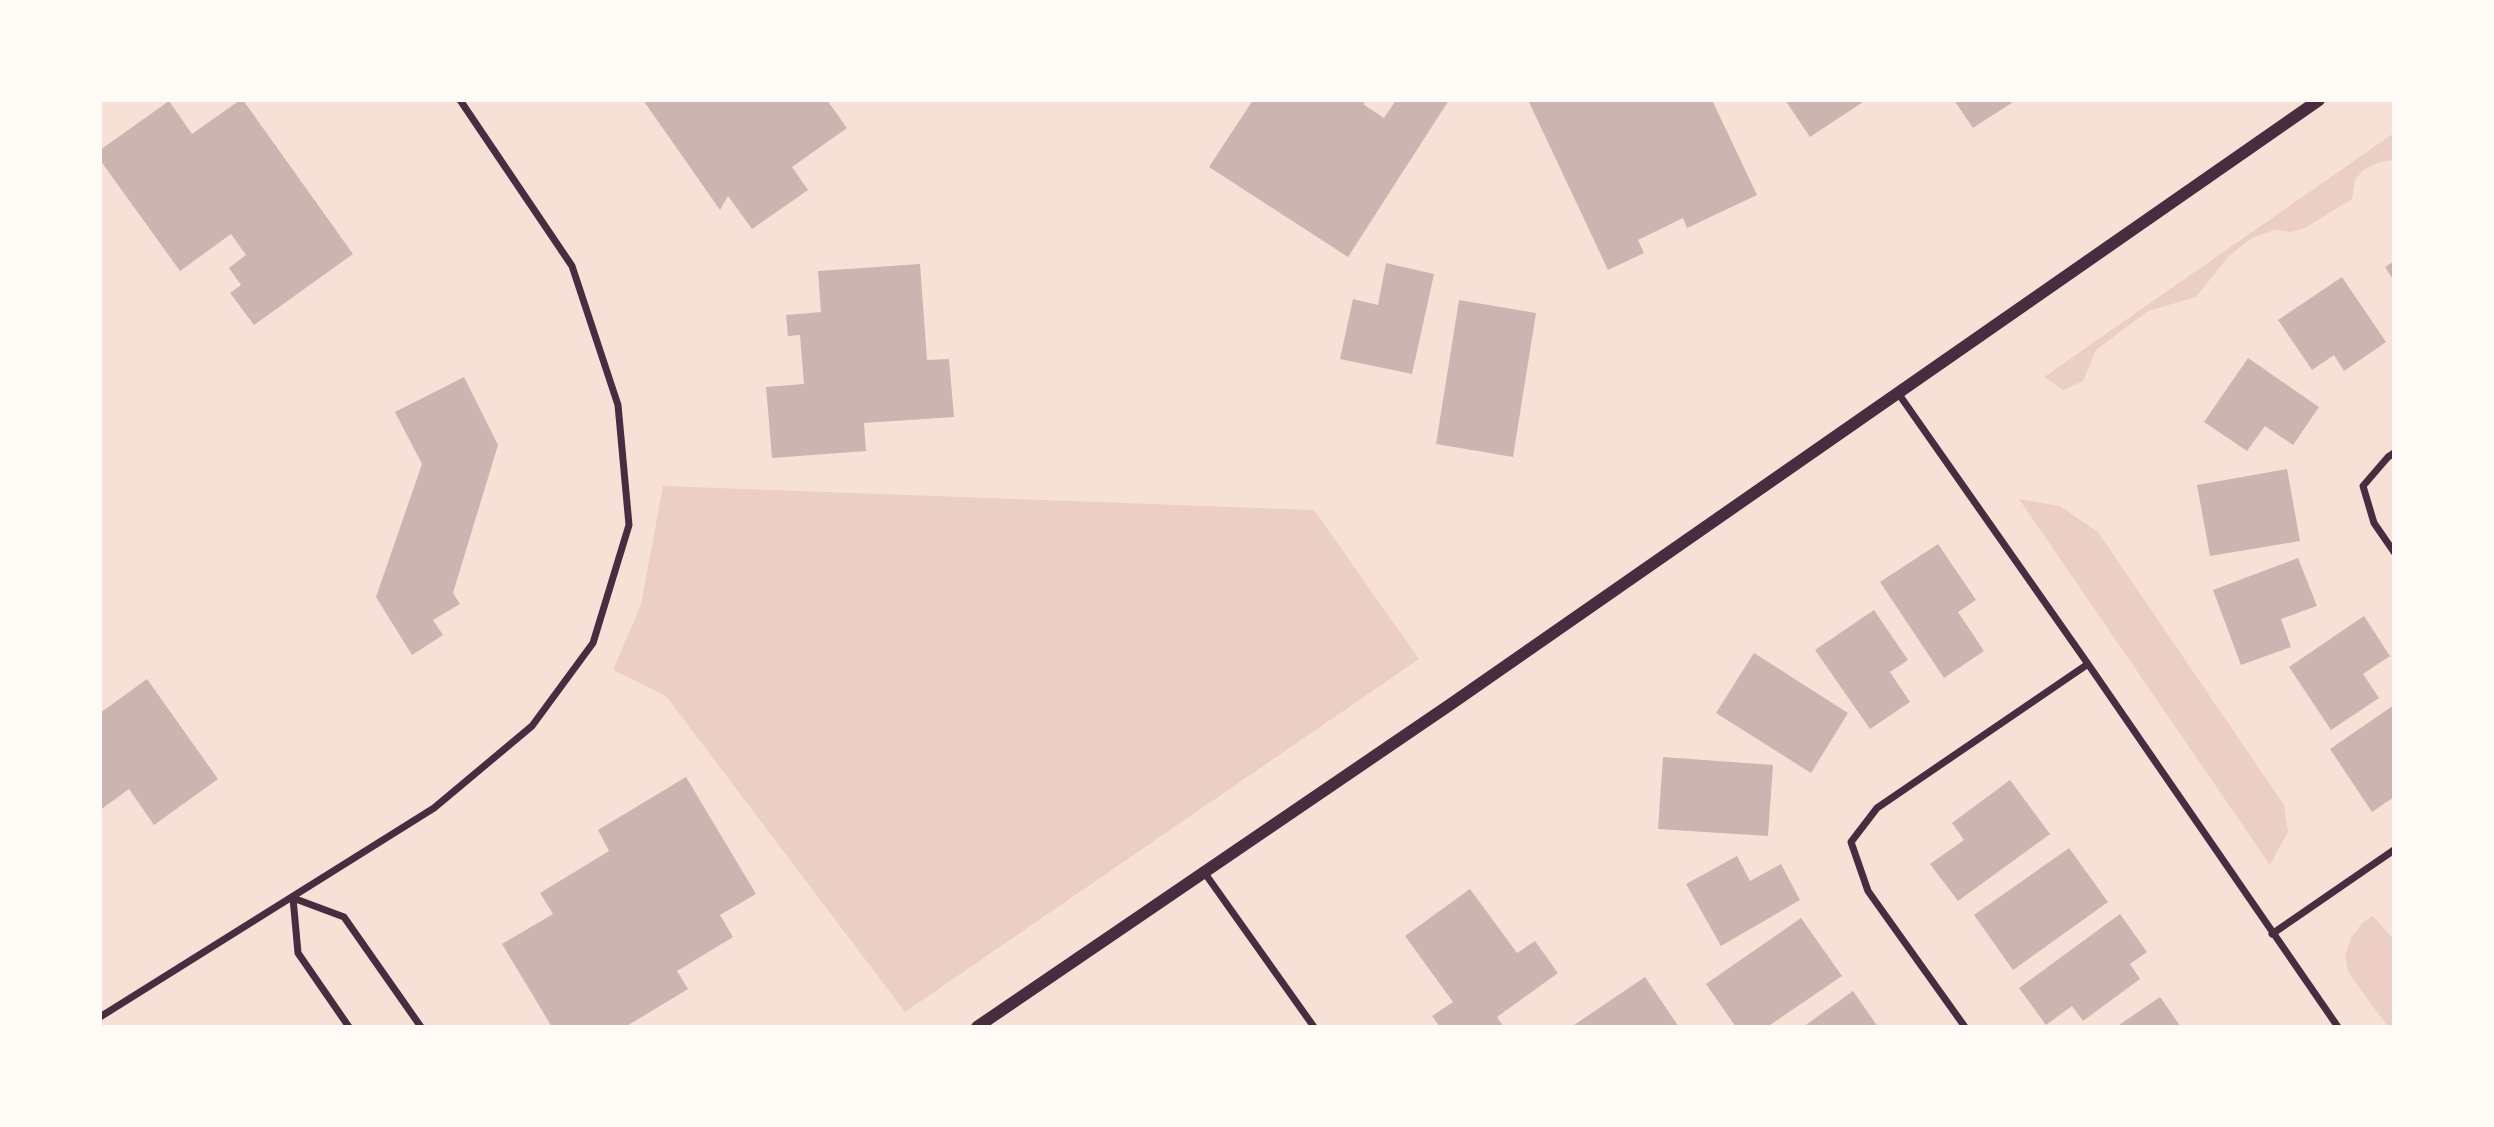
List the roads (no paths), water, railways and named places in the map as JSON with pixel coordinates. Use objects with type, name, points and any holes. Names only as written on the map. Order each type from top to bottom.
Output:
[{"type":"street","points":[[100,1017],[434,808],[531,726],[593,643],[629,525],[618,405],[572,266],[460,100]]},
{"type":"street","points":[[978,1027],[2319,100]]},
{"type":"street","points":[[1898,393],[2338,1027]]},
{"type":"street","points":[[2394,453],[2363,486],[2374,523],[2394,552]]},
{"type":"street","points":[[1965,1027],[1868,891],[1851,842],[1877,808],[2088,664]]},
{"type":"street","points":[[2272,934],[2394,850]]},
{"type":"street","points":[[1204,872],[1314,1027]]},
{"type":"street","points":[[293,898],[298,953],[349,1027]]},
{"type":"street","points":[[293,898],[344,916],[421,1027]]}]
